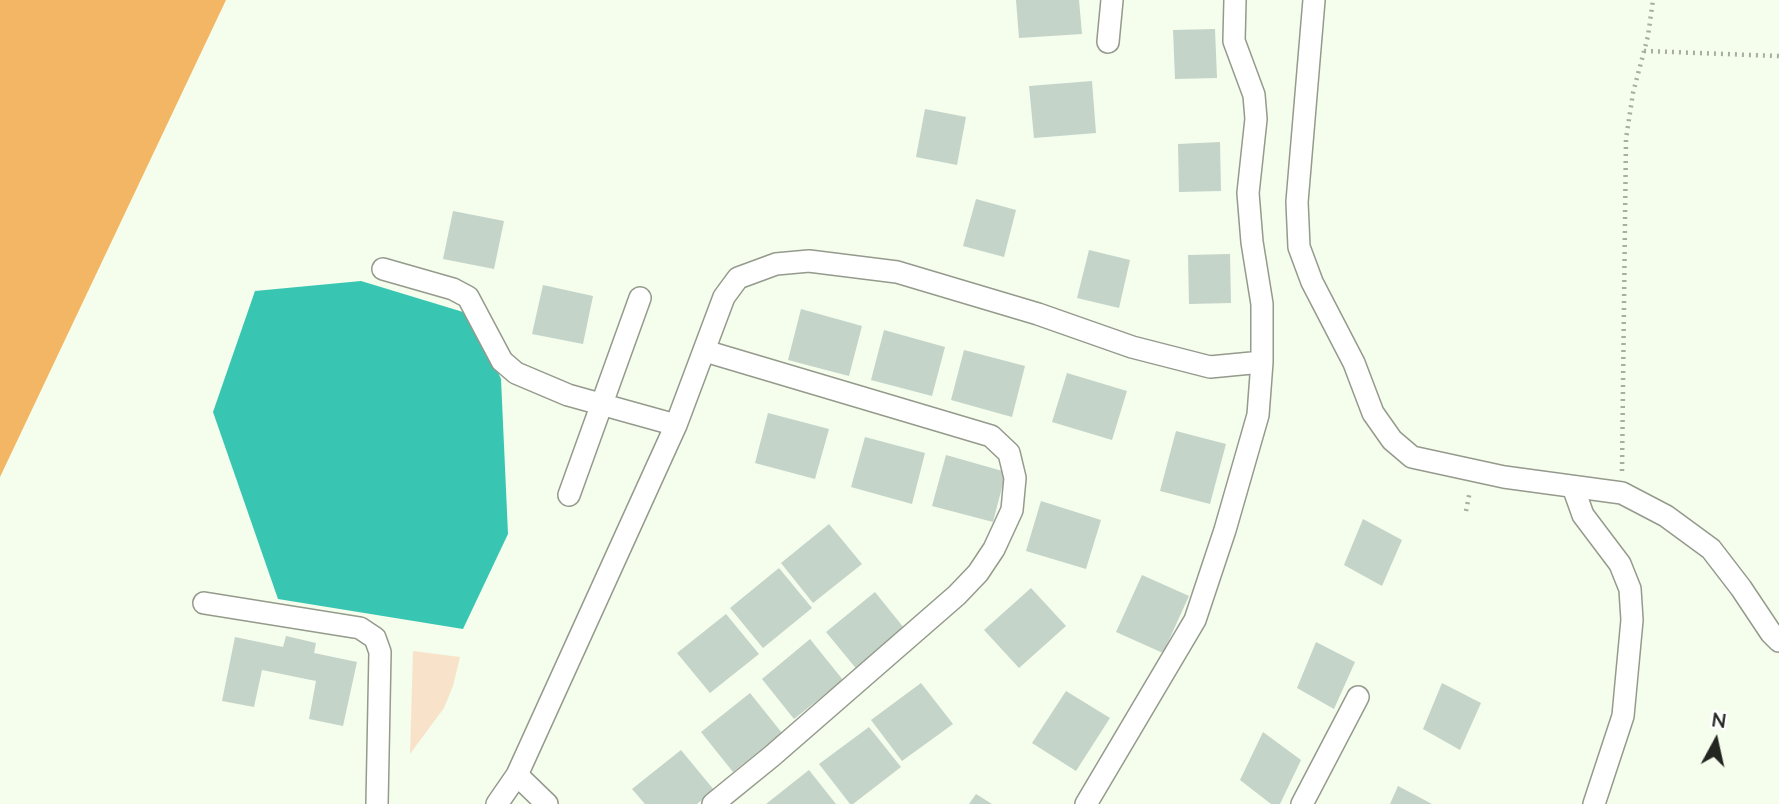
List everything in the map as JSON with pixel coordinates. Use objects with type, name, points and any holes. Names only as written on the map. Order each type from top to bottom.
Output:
[{"type":"street","points":[[1108,42],[1112,0]]},
{"type":"street","points":[[1086,804],[1195,620],[1225,530],[1258,415],[1262,304],[1252,242],[1248,193],[1256,119],[1254,95],[1234,41],[1235,0]]},
{"type":"street","points":[[1314,0],[1297,202],[1300,247],[1312,282],[1354,363],[1373,413],[1392,440],[1412,457],[1504,477],[1622,493],[1665,516],[1711,549],[1741,588],[1770,633],[1779,641]]},
{"type":"street","points":[[497,804],[517,775],[676,425],[724,297],[738,278],[776,264],[809,261],[897,272],[1038,314],[1132,347],[1210,367],[1262,362]]},
{"type":"street","points":[[383,269],[453,289],[468,297],[502,361],[516,373],[568,395],[676,425]]},
{"type":"street","points":[[569,495],[640,298]]},
{"type":"street","points":[[705,351],[991,436],[1009,453],[1015,478],[1012,510],[978,573],[957,595],[793,738],[713,804]]},
{"type":"street","points":[[1573,486],[1583,515],[1620,564],[1630,589],[1632,620],[1623,716],[1594,804]]},
{"type":"street","points":[[204,603],[360,628],[375,638],[380,652],[376,804]]},
{"type":"street","points":[[1303,804],[1358,697]]},
{"type":"street","points":[[517,775],[547,804]]},
{"type":"path","points":[[1622,493],[1626,139],[1653,0]]},
{"type":"path","points":[[1644,51],[1779,56]]},
{"type":"shaded area","points":[[0,0],[226,0],[0,477]]},
{"type":"shaded area","points":[[413,651],[460,657],[444,708],[410,754]]},
{"type":"water","points":[[361,281],[473,315],[501,379],[508,534],[463,629],[278,599],[213,412],[255,291]]},
{"type":"building","points":[[1016,0],[1079,0],[1082,34],[1019,38]]},
{"type":"building","points":[[1215,29],[1217,78],[1175,79],[1173,30]]},
{"type":"building","points":[[1092,81],[1096,133],[1034,138],[1029,86]]},
{"type":"building","points":[[925,109],[966,117],[957,165],[916,157]]},
{"type":"building","points":[[1220,142],[1221,191],[1179,192],[1178,144]]},
{"type":"building","points":[[976,199],[1016,210],[1004,257],[963,246]]},
{"type":"building","points":[[453,211],[504,221],[494,269],[443,259]]},
{"type":"building","points":[[1089,250],[1130,260],[1119,308],[1077,298]]},
{"type":"building","points":[[1230,254],[1231,303],[1189,304],[1188,255]]},
{"type":"building","points":[[543,285],[593,296],[583,344],[532,334]]},
{"type":"building","points":[[801,309],[862,326],[849,376],[788,360]]},
{"type":"building","points":[[884,330],[945,347],[932,396],[871,380]]},
{"type":"building","points":[[964,350],[1025,366],[1012,417],[951,400]]},
{"type":"building","points":[[1067,373],[1127,391],[1112,440],[1052,422]]},
{"type":"building","points":[[768,413],[829,429],[815,479],[755,463]]},
{"type":"building","points":[[1176,431],[1226,444],[1210,504],[1160,491]]},
{"type":"building","points":[[865,437],[925,453],[912,504],[851,487]]},
{"type":"building","points":[[946,455],[1006,472],[993,522],[932,506]]},
{"type":"building","points":[[1041,501],[1101,520],[1086,569],[1026,551]]},
{"type":"building","points":[[1363,519],[1402,540],[1382,586],[1344,565]]},
{"type":"building","points":[[829,524],[862,564],[813,603],[781,563]]},
{"type":"building","points":[[779,568],[812,608],[763,648],[730,608]]},
{"type":"building","points":[[1142,575],[1189,596],[1163,653],[1116,632]]},
{"type":"building","points":[[1031,588],[1066,626],[1019,668],[984,630]]},
{"type":"building","points":[[875,592],[908,633],[859,672],[826,632]]},
{"type":"building","points":[[726,614],[759,654],[710,693],[677,653]]},
{"type":"building","points":[[286,636],[316,643],[314,653],[357,662],[343,726],[309,719],[316,681],[262,670],[254,707],[222,701],[235,637],[283,647]]},
{"type":"building","points":[[810,639],[843,680],[794,719],[762,679]]},
{"type":"building","points":[[1316,642],[1355,662],[1334,709],[1297,688]]},
{"type":"building","points":[[921,683],[953,724],[902,761],[871,720]]},
{"type":"building","points":[[1442,683],[1481,703],[1460,750],[1423,729]]},
{"type":"building","points":[[1066,691],[1110,718],[1076,771],[1032,743]]},
{"type":"building","points":[[750,693],[782,733],[733,772],[701,732]]},
{"type":"building","points":[[869,727],[901,767],[850,804],[819,764]]},
{"type":"building","points":[[1263,732],[1301,760],[1280,804],[1271,804],[1240,780]]},
{"type":"building","points":[[681,750],[714,790],[697,804],[645,804],[632,789]]},
{"type":"building","points":[[809,770],[836,804],[766,804]]},
{"type":"building","points":[[1398,786],[1432,804],[1390,804]]},
{"type":"building","points":[[976,794],[992,804],[969,804]]}]
